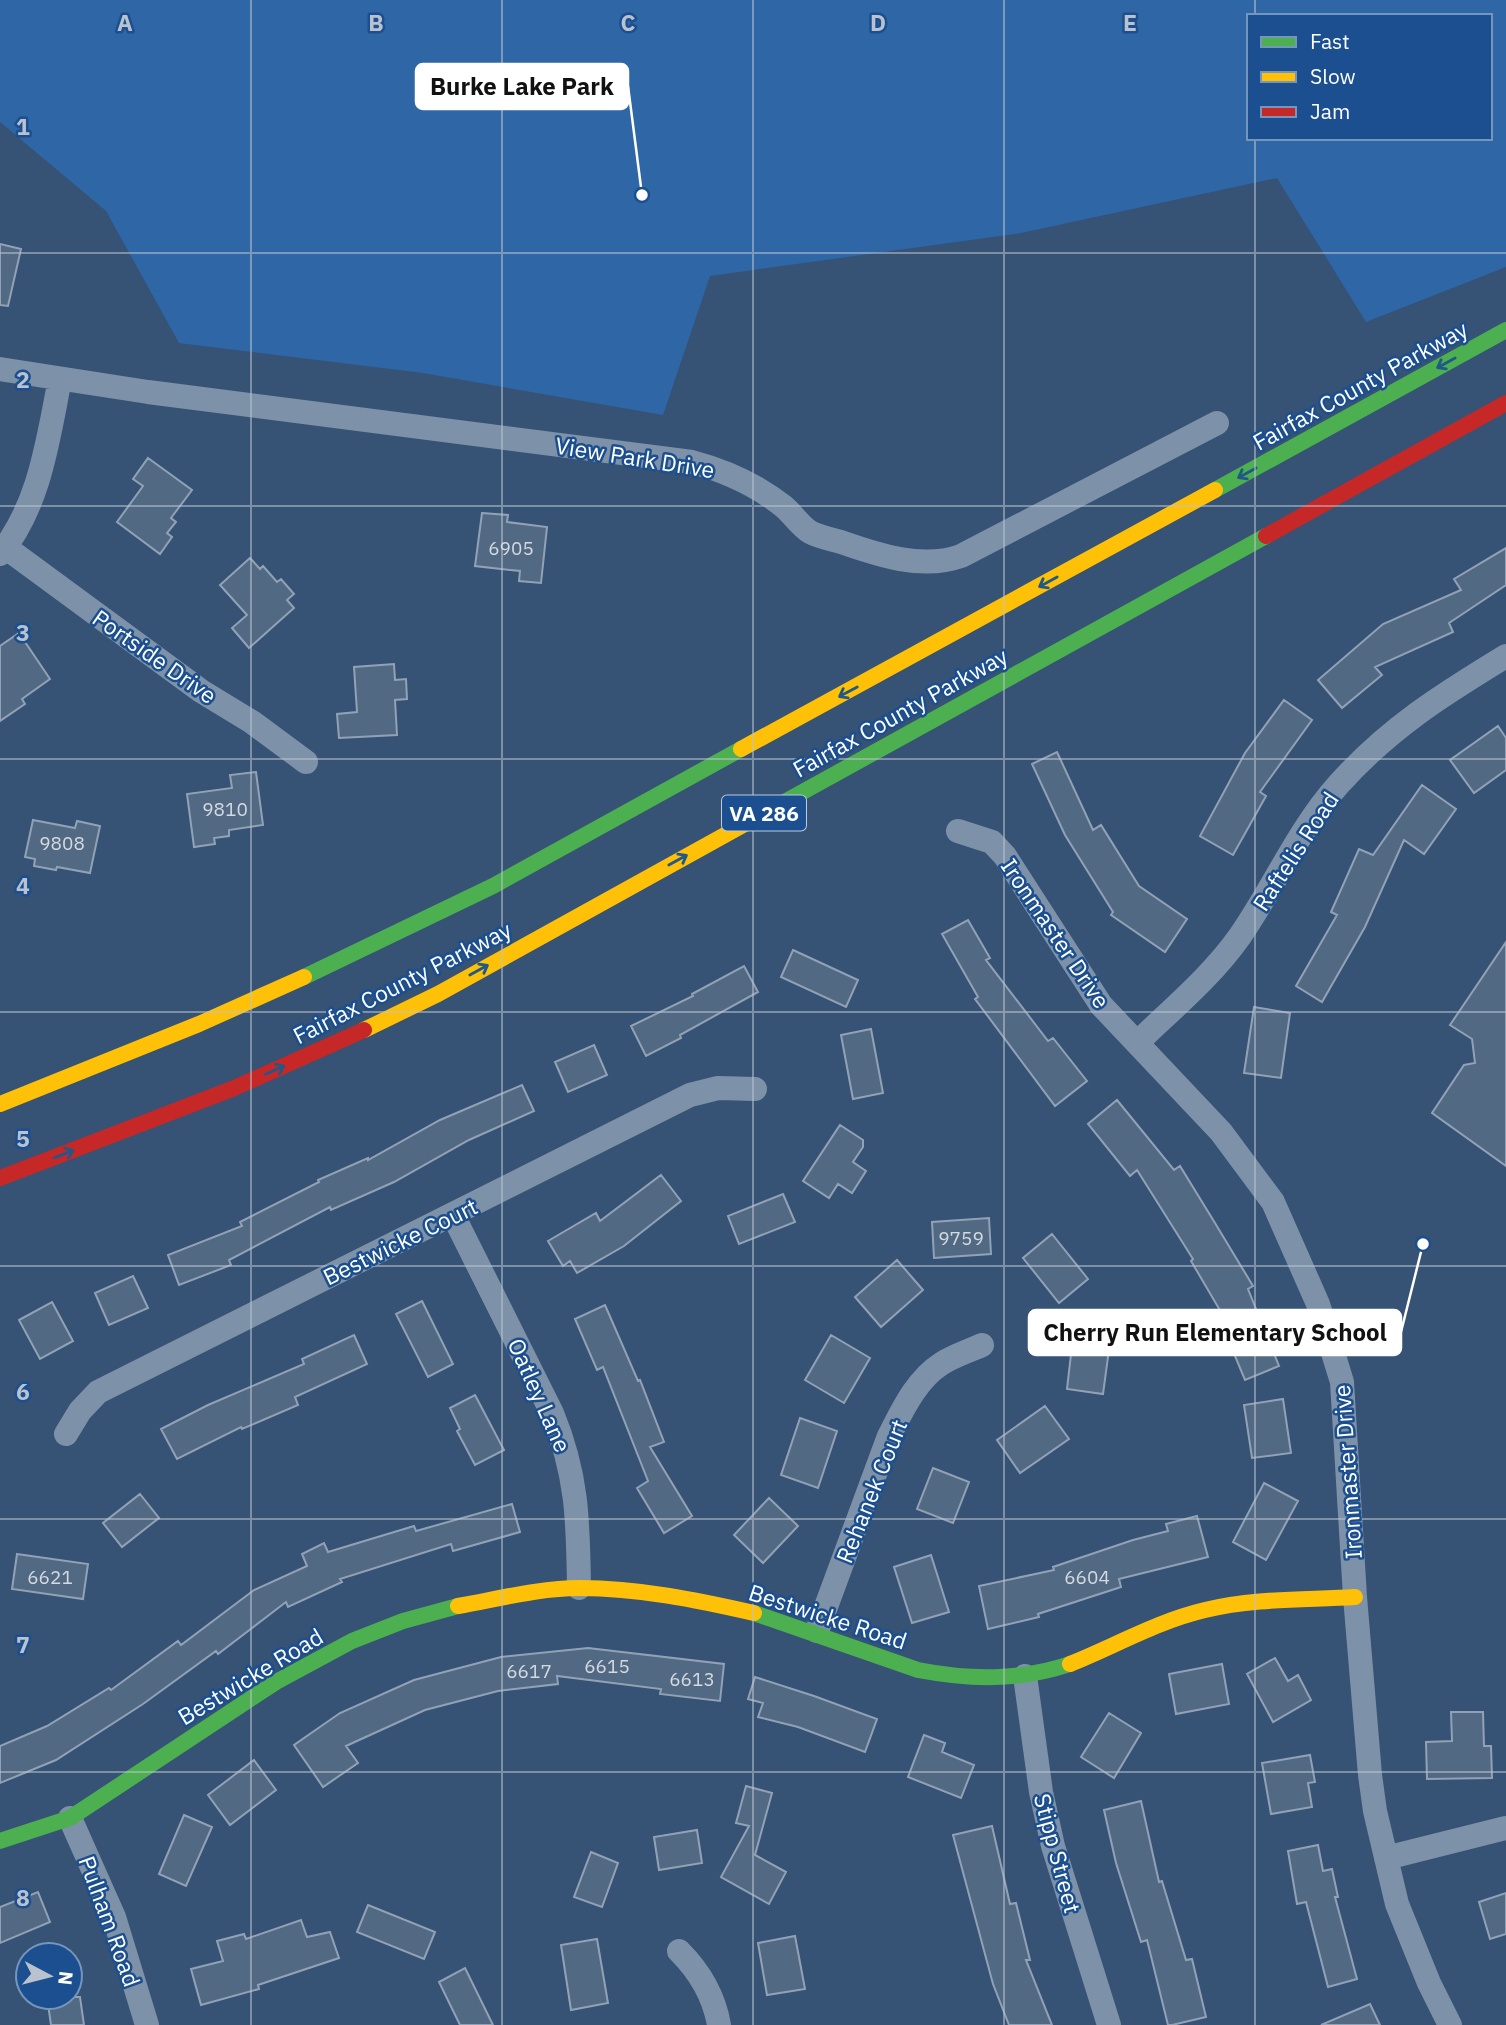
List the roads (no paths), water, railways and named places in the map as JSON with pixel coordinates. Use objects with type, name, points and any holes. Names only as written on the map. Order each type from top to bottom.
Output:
[{"type":"main road","name":"Fairfax County Parkway","points":[[0,1104],[199,1024],[351,956],[493,886],[1506,330]]},
{"type":"main road","name":"Fairfax County Parkway","points":[[0,1178],[232,1089],[352,1037],[438,994],[1506,402]]},
{"type":"main road","name":"Bestwicke Road","points":[[0,1841],[70,1818],[276,1682],[352,1641],[403,1621],[458,1606],[524,1594],[579,1588],[699,1600],[769,1616],[817,1631],[918,1670],[980,1678],[1025,1676],[1063,1666],[1165,1623],[1204,1610],[1244,1604],[1355,1597]]},
{"type":"street","name":"View Park Drive","points":[[0,369],[692,462],[723,470],[754,485],[785,508],[809,532],[879,556],[910,561],[934,562],[961,556],[1217,423]]},
{"type":"street","name":"Portside Drive","points":[[60,379],[43,463],[19,526],[3,550],[306,762]]},
{"type":"street","name":"Raftelis Road","points":[[1137,1043],[1205,976],[1237,939],[1312,817],[1337,786],[1399,726],[1431,702],[1506,656]]},
{"type":"street","name":"Ironmaster Drive","points":[[958,831],[992,842],[1005,856],[1101,1005],[1221,1132],[1273,1202],[1318,1304],[1342,1382],[1355,1597],[1370,1775],[1397,1904],[1429,1983],[1450,2025]]},
{"type":"street","name":"Bestwicke Court","points":[[66,1434],[80,1411],[98,1392],[690,1095],[718,1088],[755,1089]]},
{"type":"street","name":"Oatley Lane","points":[[453,1215],[552,1413],[564,1443],[575,1488],[579,1588]]},
{"type":"street","name":"Rehanek Court","points":[[817,1631],[889,1436],[902,1411],[919,1385],[940,1364],[982,1345]]},
{"type":"street","name":"Stipp Street","points":[[1025,1676],[1041,1792],[1053,1846],[1109,2025]]},
{"type":"street","name":"Pulham Road","points":[[70,1818],[114,1917],[147,2025]]},
{"type":"street","points":[[1386,1858],[1506,1828]]},
{"type":"street","points":[[679,1951],[702,1978],[716,2010],[719,2025]]},
{"type":"place","name":"Burke Lake Park","points":[[642,195]]},
{"type":"place","name":"Cherry Run Elementary School","points":[[1423,1244]]}]
